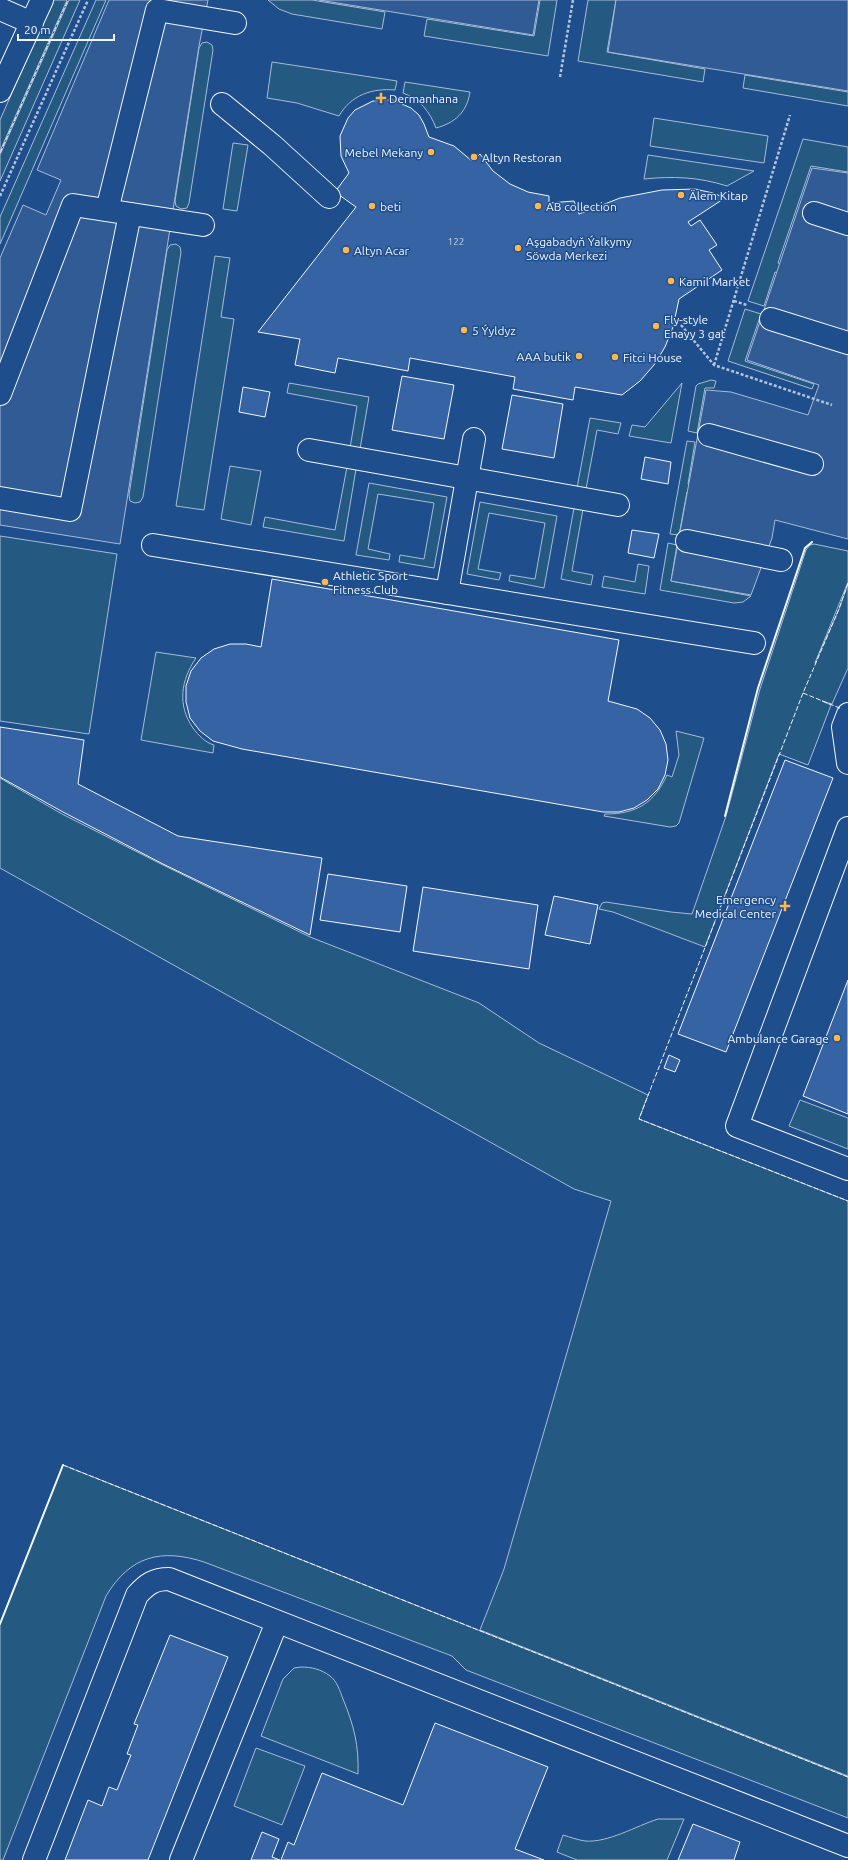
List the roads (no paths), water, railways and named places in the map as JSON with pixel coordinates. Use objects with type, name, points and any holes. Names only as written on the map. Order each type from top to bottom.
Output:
[{"type":"lane","points":[[0,91],[42,0]]},
{"type":"lane","points":[[107,210],[158,5],[235,23]]},
{"type":"lane","points":[[0,9],[32,23]]},
{"type":"lane","points":[[222,104],[272,145],[329,197]]},
{"type":"lane","points":[[0,394],[73,205],[203,225]]},
{"type":"lane","points":[[814,213],[848,224]]},
{"type":"lane","points":[[0,498],[70,510],[130,214]]},
{"type":"lane","points":[[771,319],[848,343]]},
{"type":"lane","points":[[709,435],[812,464]]},
{"type":"lane","points":[[446,593],[474,439]]},
{"type":"lane","points":[[309,450],[618,505]]},
{"type":"lane","points":[[688,541],[781,560]]},
{"type":"lane","points":[[153,545],[754,644]]},
{"type":"lane","points":[[848,714],[843,727],[848,763]]},
{"type":"lane","points":[[848,828],[737,1126],[848,1169]]},
{"type":"lane","points":[[34,1860],[136,1595],[145,1586],[156,1579],[169,1579],[848,1846]]},
{"type":"lane","points":[[181,1860],[277,1622]]},
{"type":"place","name":"Dermanhana","points":[[381,98]]},
{"type":"place","name":"Mebel Mekany","points":[[431,152]]},
{"type":"place","name":"Altyn Restoran","points":[[474,157]]},
{"type":"place","name":"Älem Kitap","points":[[681,195]]},
{"type":"place","name":"beti","points":[[372,206]]},
{"type":"place","name":"AB collection","points":[[538,206]]},
{"type":"place","name":"Aşgabadyň Ýalkymy Söwda Merkezi","points":[[518,248]]},
{"type":"place","name":"Altyn Acar","points":[[346,250]]},
{"type":"place","name":"Kamil Market","points":[[671,281]]},
{"type":"place","name":"Fly-style Enayy 3 gat","points":[[656,326]]},
{"type":"place","name":"5 Ýyldyz","points":[[464,330]]},
{"type":"place","name":"AAA butik","points":[[579,356]]},
{"type":"place","name":"Fitci House","points":[[615,357]]},
{"type":"place","name":"Athletic Sport Fitness Club","points":[[325,582]]},
{"type":"place","name":"Emergency Medical Center","points":[[785,906]]},
{"type":"place","name":"Ambulance Garage","points":[[837,1038]]}]
